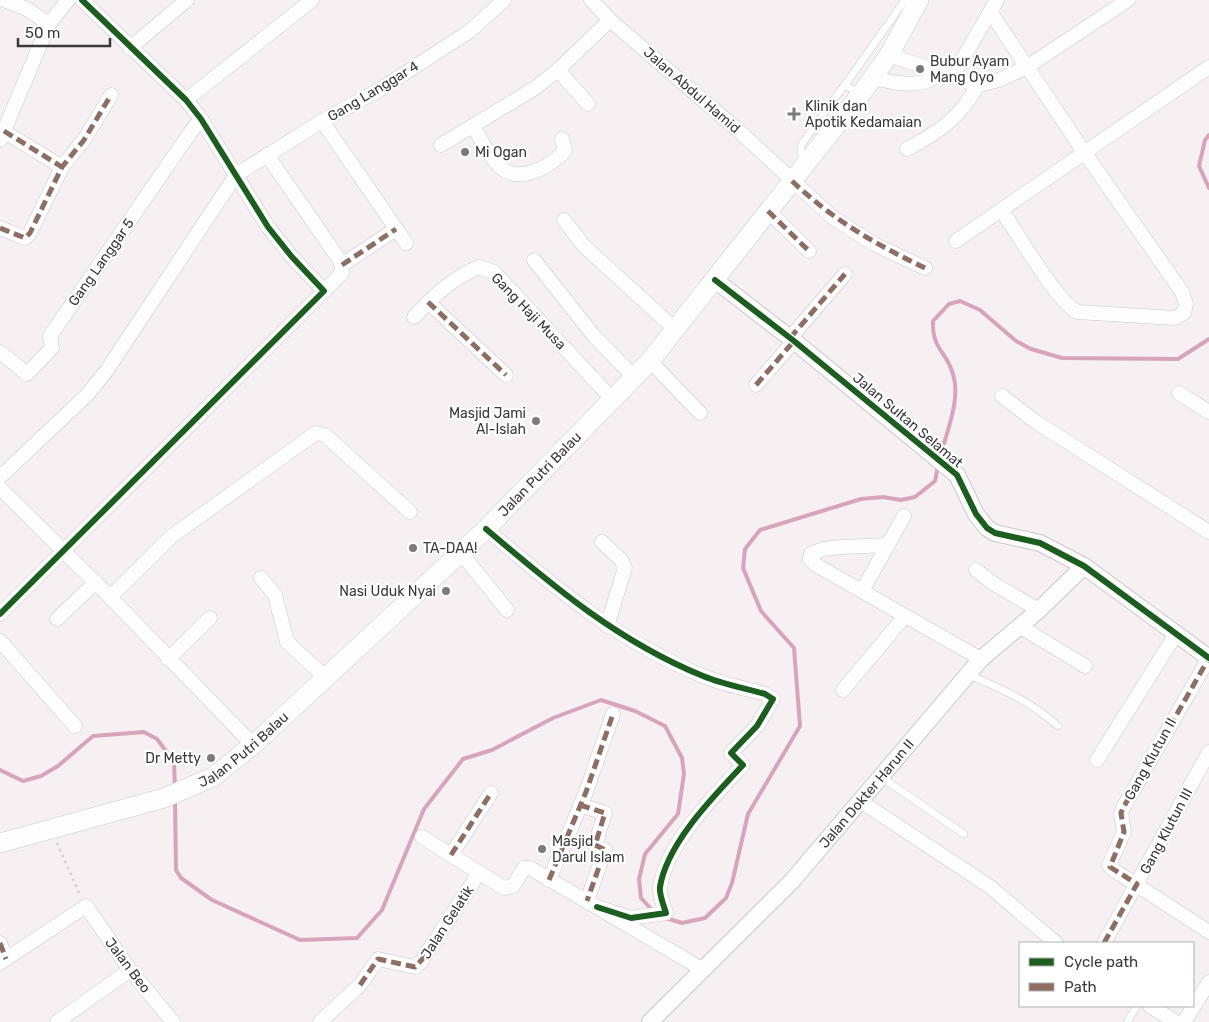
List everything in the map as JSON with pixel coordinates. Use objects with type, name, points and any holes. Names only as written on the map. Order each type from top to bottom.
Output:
[{"type":"main road","name":"Jalan Putri Balau","points":[[0,843],[164,798],[196,786],[220,772],[253,745],[324,676],[486,529],[650,361],[808,162],[853,90],[873,78],[889,54],[919,0]]},
{"type":"street","points":[[4,0],[27,9],[49,24]]},
{"type":"street","points":[[62,167],[1,133],[49,24],[68,0]]},
{"type":"street","points":[[82,0],[186,100],[201,119],[268,227],[292,257],[324,291]]},
{"type":"street","points":[[130,48],[187,0]]},
{"type":"street","points":[[186,100],[312,0]]},
{"type":"street","name":"Gang Langgar 4","points":[[236,174],[379,90],[470,31],[504,0]]},
{"type":"street","name":"Jalan Abdul Hamid","points":[[591,0],[610,20],[740,132],[832,217],[874,244],[925,268]]},
{"type":"street","points":[[873,78],[897,84],[922,83],[946,75],[991,13],[997,0]]},
{"type":"street","points":[[889,54],[978,85],[999,80],[1027,67],[1128,0]]},
{"type":"street","points":[[991,13],[1084,152],[1182,292],[1186,309],[1180,317],[1086,314],[1073,309],[1038,266],[1002,211]]},
{"type":"street","points":[[441,145],[536,88],[558,70],[610,20]]},
{"type":"street","points":[[956,241],[1209,67]]},
{"type":"street","points":[[558,70],[588,104]]},
{"type":"street","points":[[907,150],[934,135],[959,114],[978,85]]},
{"type":"street","points":[[0,228],[25,238],[30,233],[62,167],[84,140],[111,95]]},
{"type":"street","name":"Gang Langgar 5","points":[[0,352],[27,374],[52,348],[50,336],[201,119]]},
{"type":"street","points":[[322,122],[406,243]]},
{"type":"street","points":[[473,126],[493,160],[500,168],[514,174],[531,173],[556,160],[565,151],[562,139]]},
{"type":"street","points":[[0,614],[342,273],[342,265],[267,155]]},
{"type":"street","points":[[0,477],[87,396],[236,174]]},
{"type":"street","points":[[768,211],[809,251]]},
{"type":"street","points":[[564,220],[584,246],[676,330]]},
{"type":"street","points":[[342,265],[396,229]]},
{"type":"street","points":[[534,260],[594,336],[634,377]]},
{"type":"street","name":"Gang Haji Musa","points":[[414,317],[437,292],[471,270],[479,267],[494,272],[613,400]]},
{"type":"street","points":[[756,385],[845,274]]},
{"type":"street","name":"Jalan Sultan Selamat","points":[[715,280],[792,340],[925,451],[957,475],[976,514],[988,528],[995,533],[1040,542],[1084,566],[1209,658]]},
{"type":"street","points":[[428,302],[506,375]]},
{"type":"street","points":[[650,361],[700,414]]},
{"type":"street","points":[[1179,393],[1209,412]]},
{"type":"street","points":[[1002,396],[1052,433],[1209,532]]},
{"type":"street","points":[[110,597],[172,536],[316,433],[325,435],[410,512]]},
{"type":"street","points":[[0,488],[96,582],[168,659],[253,745]]},
{"type":"street","points":[[862,591],[904,516]]},
{"type":"street","points":[[486,529],[564,595],[636,644],[696,673],[765,694],[773,699],[757,726],[731,753],[743,765],[701,810],[670,862],[660,889],[666,913],[658,916],[631,918],[592,904]]},
{"type":"street","points":[[602,542],[621,560],[625,568],[608,626]]},
{"type":"street","points":[[888,545],[832,548],[817,551],[812,554],[810,559],[812,563],[981,659]]},
{"type":"street","points":[[461,553],[507,610]]},
{"type":"street","name":"Jalan Dokter Harun II","points":[[650,1022],[792,881],[981,659],[1039,610],[1084,566]]},
{"type":"street","points":[[976,570],[994,584],[1039,610]]},
{"type":"street","points":[[261,578],[275,595],[287,642],[324,676]]},
{"type":"street","points":[[57,619],[96,582]]},
{"type":"street","points":[[843,690],[905,616]]},
{"type":"street","points":[[168,659],[210,618]]},
{"type":"street","points":[[1019,626],[1085,666]]},
{"type":"street","points":[[1097,760],[1176,634]]},
{"type":"street","points":[[0,641],[75,726]]},
{"type":"street","name":"Gang Klutun II","points":[[1209,658],[1175,714],[1123,808],[1121,813],[1124,832],[1110,867],[1209,932]]},
{"type":"street","points":[[549,880],[580,805],[613,714]]},
{"type":"street","name":"Gang Klutun III","points":[[1105,942],[1209,752]]},
{"type":"street","points":[[451,855],[491,793]]},
{"type":"street","points":[[860,801],[989,886],[1055,942]]},
{"type":"street","points":[[580,805],[605,813],[595,845],[606,850],[592,904]]},
{"type":"street","points":[[422,838],[508,888],[512,886],[527,867],[702,969]]},
{"type":"street","name":"Jalan Gelatik","points":[[320,1022],[350,995],[375,962],[382,958],[415,966],[421,962],[479,872]]},
{"type":"street","points":[[0,943],[3,961],[86,906]]},
{"type":"street","name":"Jalan Beo","points":[[86,906],[130,970],[173,1022]]},
{"type":"street","points":[[57,1022],[130,970]]},
{"type":"street","points":[[1194,1006],[1209,982]]},
{"type":"street","points":[[1152,1007],[1176,1022]]},
{"type":"street","points":[[1184,1022],[1193,1007]]},
{"type":"lane","points":[[853,90],[905,0]]},
{"type":"lane","points":[[967,674],[1022,698],[1058,726]]},
{"type":"lane","points":[[881,776],[964,834]]},
{"type":"lane","points":[[1127,1022],[1136,1007]]},
{"type":"path","points":[[53,829],[86,906]]},
{"type":"waterway","points":[[1209,135],[1205,140],[1199,166],[1209,188]]},
{"type":"waterway","points":[[940,457],[952,415],[955,384],[950,366],[937,344],[933,331],[933,321],[949,304],[960,301],[980,310],[1016,341],[1031,349],[1062,358],[1178,359],[1209,339]]},
{"type":"waterway","points":[[666,918],[682,923],[705,918],[726,898],[732,883],[748,814],[800,726],[794,648],[761,611],[743,568],[745,549],[760,530],[861,499],[883,497],[901,500],[915,497],[935,481],[938,466]]},
{"type":"waterway","points":[[175,800],[176,870],[181,878],[212,900],[300,940],[357,938],[382,910],[424,809],[463,759],[492,750],[553,718],[601,700],[635,711],[665,726],[682,758],[684,774],[678,814],[645,854],[639,879],[641,898],[653,911]]},
{"type":"waterway","points":[[0,770],[23,781],[41,776],[58,766],[93,736],[144,732],[157,739],[174,762],[175,788]]},
{"type":"marked path","points":[[0,228],[25,238],[30,233],[62,167],[84,140],[111,95]]},
{"type":"marked path","points":[[4,131],[62,167]]},
{"type":"marked path","points":[[792,181],[823,208],[855,230],[925,268]]},
{"type":"marked path","points":[[768,211],[809,251]]},
{"type":"marked path","points":[[342,265],[396,229]]},
{"type":"marked path","points":[[790,338],[845,274]]},
{"type":"marked path","points":[[428,302],[506,375]]},
{"type":"marked path","points":[[756,385],[794,341]]},
{"type":"marked path","points":[[1105,942],[1137,884],[1110,867],[1124,832],[1121,813],[1209,658]]},
{"type":"marked path","points":[[549,880],[586,792],[613,714]]},
{"type":"marked path","points":[[451,855],[491,793]]},
{"type":"marked path","points":[[580,805],[605,813],[595,845],[605,850],[587,901]]},
{"type":"marked path","points":[[0,943],[6,959]]},
{"type":"marked path","points":[[360,985],[378,959],[415,967],[428,953]]},
{"type":"cycle path","points":[[0,614],[324,291],[292,257],[268,227],[201,119],[186,100],[82,0]]},
{"type":"cycle path","points":[[715,280],[794,341],[957,475],[976,514],[987,528],[995,533],[1040,543],[1084,566],[1209,658]]},
{"type":"cycle path","points":[[486,529],[588,612],[643,647],[703,676],[725,684],[765,694],[773,699],[757,726],[731,753],[743,765],[693,821],[672,854],[664,870],[660,887],[666,913],[631,918],[597,907]]},
{"type":"place","name":"Bubur Ayam Mang Oyo","points":[[920,69]]},
{"type":"place","name":"Klinik dan Apotik Kedamaian","points":[[794,114]]},
{"type":"place","name":"Mi Ogan","points":[[465,152]]},
{"type":"place","name":"Masjid Jami Al-Islah","points":[[536,421]]},
{"type":"place","name":"TA-DAA!","points":[[413,548]]},
{"type":"place","name":"Nasi Uduk Nyai","points":[[446,591]]},
{"type":"place","name":"Dr Metty","points":[[211,758]]},
{"type":"place","name":"Masjid Darul Islam","points":[[542,849]]}]
